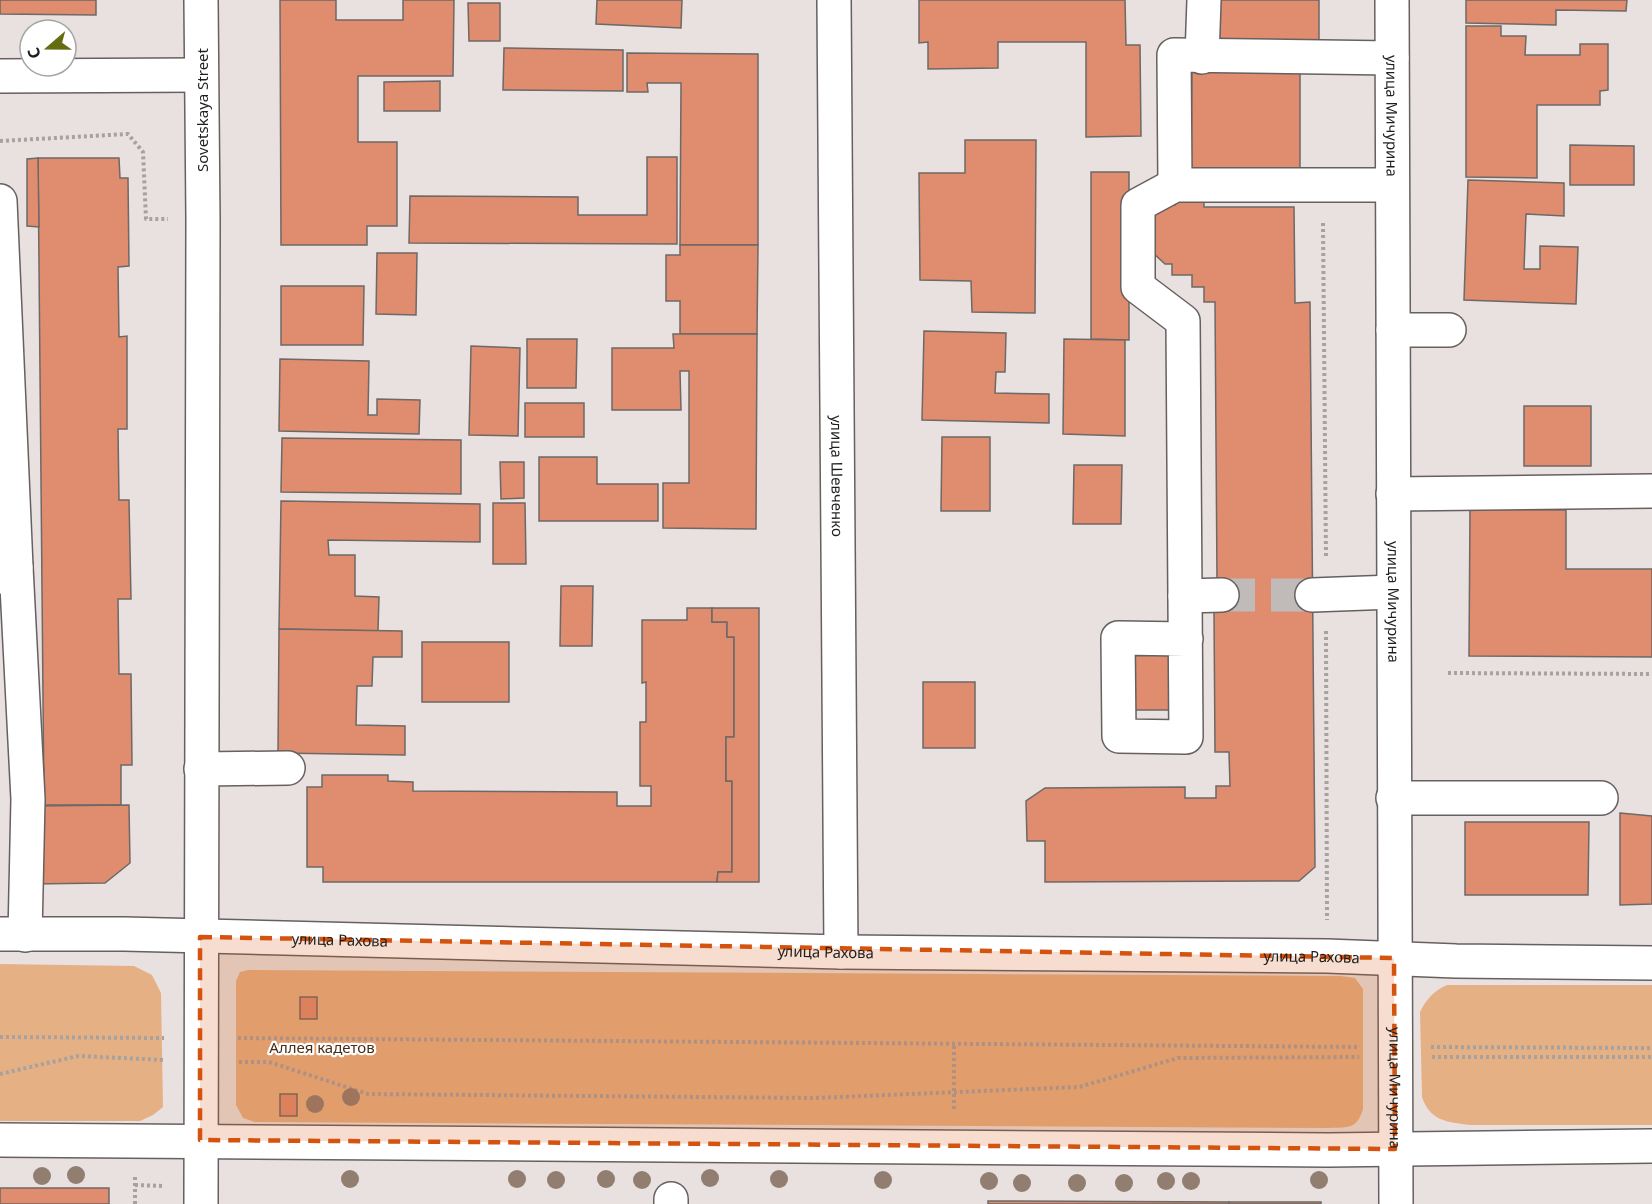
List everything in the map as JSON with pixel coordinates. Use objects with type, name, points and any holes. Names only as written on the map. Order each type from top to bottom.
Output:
[{"type":"street","name":"Sovetskaya Street","points":[[201,0],[203,220],[201,1204]]},
{"type":"street","name":"улица Шевченко","points":[[834,0],[841,952]]},
{"type":"street","points":[[1202,57],[1204,0]]},
{"type":"street","name":"улица Мичурина","points":[[1392,0],[1394,958],[1408,1052],[1395,1149],[1396,1204]]},
{"type":"street","points":[[1175,185],[1174,55],[1392,58]]},
{"type":"street","points":[[0,76],[201,75]]},
{"type":"street","points":[[1186,639],[1182,321],[1138,287],[1138,204],[1175,185],[1312,187],[1392,185]]},
{"type":"street","points":[[0,201],[8,572],[28,799],[12,934]]},
{"type":"street","points":[[1393,330],[1449,330]]},
{"type":"street","points":[[1393,494],[1652,491]]},
{"type":"street","points":[[1312,595],[1393,592]]},
{"type":"street","points":[[1185,596],[1222,595]]},
{"type":"street","points":[[201,769],[288,768]]},
{"type":"street","points":[[1393,798],[1601,798]]},
{"type":"street","name":"улица Рахова","points":[[12,934],[124,934],[841,952],[1328,956],[1456,961],[1652,963]]},
{"type":"street","points":[[0,1140],[1395,1149],[1652,1146]]},
{"type":"path","points":[[0,141],[128,135],[143,152],[146,219],[203,220]]},
{"type":"path","points":[[1448,673],[1652,674]]},
{"type":"path","points":[[0,1037],[1363,1047]]},
{"type":"path","points":[[954,1044],[954,1113]]},
{"type":"path","points":[[235,1062],[269,1062],[368,1094],[813,1098],[954,1094],[1079,1087],[1178,1058],[1652,1048]]},
{"type":"path","points":[[1408,1052],[1652,1057]]},
{"type":"path","points":[[0,1074],[78,1056],[167,1060]]},
{"type":"path","points":[[135,1185],[164,1186]]},
{"type":"highlighted area","points":[[200,937],[1394,958],[1395,1149],[200,1140]]},
{"type":"green space","points":[[0,964],[134,966],[152,975],[161,993],[163,1107],[140,1121],[0,1121]]},
{"type":"green space","name":"Аллея кадетов","points":[[248,970],[1341,976],[1355,978],[1363,989],[1363,1109],[1358,1121],[1354,1124],[1329,1128],[255,1122],[243,1118],[236,1105],[236,981],[240,972]]},
{"type":"green space","points":[[1447,985],[1652,985],[1652,1125],[1470,1125],[1447,1121],[1435,1116],[1425,1105],[1422,1097],[1420,1012],[1431,996]]},
{"type":"building","points":[[0,0],[96,0],[96,15],[0,14]]},
{"type":"building","points":[[280,0],[336,0],[336,20],[403,20],[403,0],[454,0],[453,76],[358,76],[358,142],[397,142],[397,226],[367,226],[367,245],[281,245]]},
{"type":"building","points":[[597,0],[682,0],[681,28],[596,24]]},
{"type":"building","points":[[919,0],[1125,0],[1126,45],[1140,45],[1141,136],[1086,137],[1086,42],[998,42],[998,68],[928,69],[928,42],[919,43]]},
{"type":"building","points":[[1210,0],[1319,0],[1319,50],[1210,50]]},
{"type":"building","points":[[1466,0],[1627,0],[1626,11],[1556,10],[1556,25],[1466,23]]},
{"type":"building","points":[[468,3],[500,3],[500,41],[469,41]]},
{"type":"building","points":[[1466,26],[1501,26],[1501,36],[1526,36],[1525,55],[1580,55],[1580,44],[1608,44],[1608,90],[1600,91],[1600,105],[1537,105],[1537,178],[1466,177]]},
{"type":"building","points":[[504,48],[623,50],[623,91],[503,90]]},
{"type":"building","points":[[627,53],[758,54],[758,245],[680,245],[681,83],[647,83],[648,92],[627,92]]},
{"type":"building","points":[[1192,66],[1300,66],[1300,170],[1191,169]]},
{"type":"building","points":[[440,81],[440,111],[384,111],[384,82]]},
{"type":"building","points":[[965,140],[1036,140],[1035,313],[972,312],[971,281],[920,280],[919,173],[965,173]]},
{"type":"building","points":[[1570,145],[1634,146],[1634,185],[1570,185]]},
{"type":"building","points":[[647,157],[677,157],[677,244],[409,243],[410,196],[578,197],[578,215],[647,215]]},
{"type":"building","points":[[38,158],[119,158],[120,178],[128,178],[129,266],[118,267],[119,337],[127,336],[127,429],[118,429],[119,500],[129,500],[131,599],[118,599],[119,674],[131,674],[132,765],[121,765],[121,805],[44,805]]},
{"type":"building","points":[[38,158],[39,227],[27,226],[27,159]]},
{"type":"building","points":[[1091,172],[1129,172],[1129,340],[1091,339]]},
{"type":"building","points":[[1468,180],[1564,183],[1564,216],[1526,214],[1524,269],[1540,269],[1540,246],[1578,247],[1576,304],[1464,300]]},
{"type":"building","points":[[1175,196],[1204,196],[1204,207],[1294,207],[1295,303],[1310,302],[1315,867],[1299,881],[1045,882],[1045,841],[1027,841],[1026,801],[1045,788],[1185,787],[1185,798],[1216,798],[1216,786],[1230,786],[1229,752],[1215,752],[1214,612],[1222,612],[1222,595],[1217,580],[1215,302],[1204,302],[1204,287],[1192,287],[1192,275],[1172,275],[1172,264],[1165,264],[1152,252],[1151,216],[1164,205],[1175,205]]},
{"type":"building","points":[[680,245],[758,245],[757,334],[680,334],[680,301],[666,301],[666,255],[680,255]]},
{"type":"building","points":[[377,253],[417,253],[416,315],[376,314]]},
{"type":"building","points":[[281,286],[364,286],[363,345],[281,345]]},
{"type":"building","points":[[924,331],[1006,333],[1005,372],[996,372],[995,393],[1049,394],[1049,423],[922,420]]},
{"type":"building","points":[[673,334],[757,334],[756,529],[663,528],[663,483],[689,483],[689,371],[680,371],[681,410],[612,410],[612,348],[674,348]]},
{"type":"building","points":[[527,339],[577,339],[576,388],[527,388]]},
{"type":"building","points":[[1064,339],[1125,340],[1125,436],[1063,434]]},
{"type":"building","points":[[471,346],[520,348],[518,436],[469,435]]},
{"type":"building","points":[[280,359],[369,361],[368,415],[377,415],[377,399],[420,400],[419,434],[279,431]]},
{"type":"building","points":[[525,403],[584,403],[584,437],[525,437]]},
{"type":"building","points":[[1524,406],[1591,406],[1591,466],[1524,466]]},
{"type":"building","points":[[942,437],[990,437],[990,511],[941,511]]},
{"type":"building","points":[[282,438],[461,440],[461,494],[281,492]]},
{"type":"building","points":[[539,457],[597,457],[597,484],[658,484],[658,521],[539,521]]},
{"type":"building","points":[[500,462],[524,462],[524,498],[501,499]]},
{"type":"building","points":[[1074,465],[1122,465],[1121,524],[1073,524]]},
{"type":"building","points":[[281,501],[480,504],[480,542],[328,540],[329,555],[355,555],[355,596],[379,597],[378,631],[279,629]]},
{"type":"building","points":[[493,503],[525,503],[526,564],[493,564]]},
{"type":"building","points":[[1470,509],[1566,510],[1566,569],[1652,569],[1652,657],[1469,656]]},
{"type":"building","points":[[561,586],[593,586],[592,646],[560,646]]},
{"type":"building","points":[[687,608],[712,608],[712,622],[727,622],[727,637],[734,637],[734,737],[726,737],[726,781],[732,781],[732,872],[718,872],[717,882],[323,882],[323,867],[307,867],[307,787],[322,787],[322,775],[388,775],[388,781],[413,782],[413,791],[617,792],[617,806],[651,806],[651,786],[640,786],[640,722],[646,722],[646,682],[642,683],[642,620],[687,620]]},
{"type":"building","points":[[712,608],[759,608],[759,882],[717,882],[718,872],[732,872],[732,781],[726,781],[726,737],[734,737],[734,637],[727,637],[727,622],[712,622]]},
{"type":"building","points":[[279,629],[402,631],[402,657],[373,657],[372,686],[357,686],[356,725],[405,726],[405,755],[278,753]]},
{"type":"building","points":[[422,642],[509,642],[509,702],[422,702]]},
{"type":"building","points":[[1133,654],[1171,654],[1171,710],[1134,710]]},
{"type":"building","points":[[923,682],[975,682],[975,748],[923,748]]},
{"type":"building","points":[[129,805],[130,863],[105,883],[31,884],[31,806]]},
{"type":"building","points":[[1620,813],[1652,816],[1652,904],[1620,905]]},
{"type":"building","points":[[1465,822],[1589,822],[1588,895],[1465,895]]},
{"type":"building","points":[[300,997],[317,997],[317,1019],[300,1019]]},
{"type":"building","points":[[280,1094],[297,1094],[297,1116],[280,1116]]},
{"type":"building","points":[[0,1188],[109,1188],[109,1204],[0,1204]]},
{"type":"building","points":[[988,1201],[1229,1202],[1229,1204],[988,1204]]},
{"type":"building","points":[[1229,1202],[1321,1202],[1321,1204],[1229,1204]]},
{"type":"tunnel","points":[[1222,595],[1312,595]]}]
